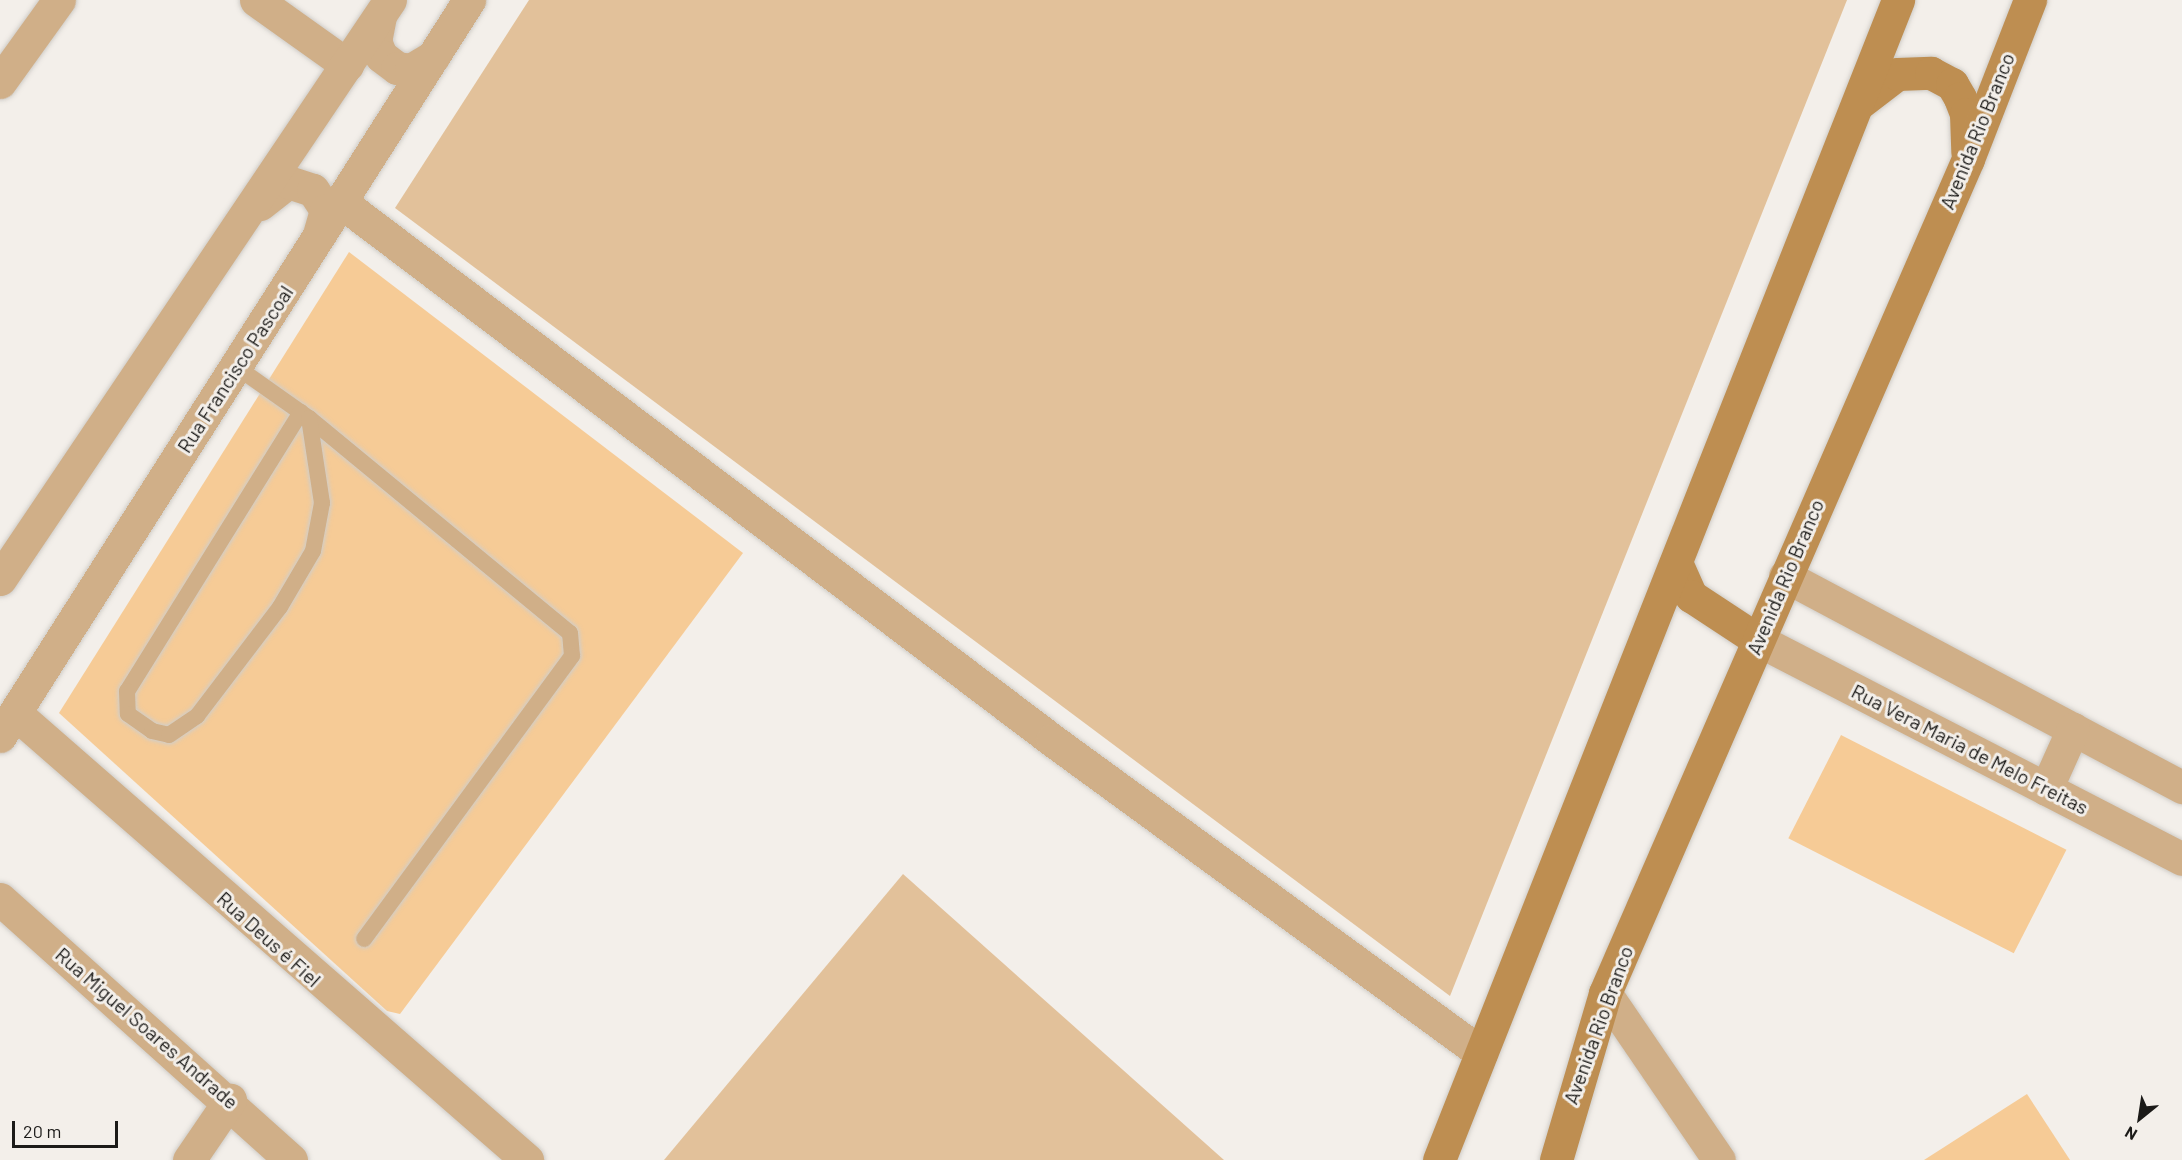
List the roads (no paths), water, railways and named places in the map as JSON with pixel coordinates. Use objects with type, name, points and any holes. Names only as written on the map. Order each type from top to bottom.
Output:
[{"type":"main road","points":[[1439,1160],[1480,1053],[1678,567],[1898,0]]},
{"type":"main road","name":"Avenida Rio Branco","points":[[1556,1160],[1605,993],[1968,159],[2030,0]]},
{"type":"main road","points":[[1855,107],[1897,74],[1931,73],[1952,84],[1960,98],[1966,114],[1968,159]]},
{"type":"main road","points":[[1678,567],[1691,596],[1758,640]]},
{"type":"street","points":[[0,82],[59,0]]},
{"type":"street","points":[[256,0],[347,65]]},
{"type":"street","name":"Rua Francisco Pascoal","points":[[7,725],[238,368],[340,202],[469,0]]},
{"type":"street","points":[[0,579],[385,8]]},
{"type":"street","points":[[385,8],[375,41],[397,68],[411,70],[433,57]]},
{"type":"street","points":[[240,223],[288,182],[322,198],[326,210],[319,237]]},
{"type":"street","points":[[340,202],[1052,740],[1480,1053]]},
{"type":"street","points":[[1785,576],[2182,787]]},
{"type":"street","name":"Rua Vera Maria de Melo Freitas","points":[[1758,640],[2182,859]]},
{"type":"street","name":"Rua Deus é Fiel","points":[[7,725],[527,1160]]},
{"type":"street","points":[[2046,789],[2073,729]]},
{"type":"street","name":"Rua Miguel Soares Andrade","points":[[0,899],[230,1100],[291,1160]]},
{"type":"street","points":[[1605,993],[1719,1160]]},
{"type":"street","points":[[189,1160],[230,1100]]},
{"type":"lane","points":[[238,368],[305,415],[570,633],[572,656],[364,939]]},
{"type":"lane","points":[[305,415],[322,503],[313,551],[280,607],[197,716],[170,735],[152,731],[128,714],[127,691],[305,415]]}]
